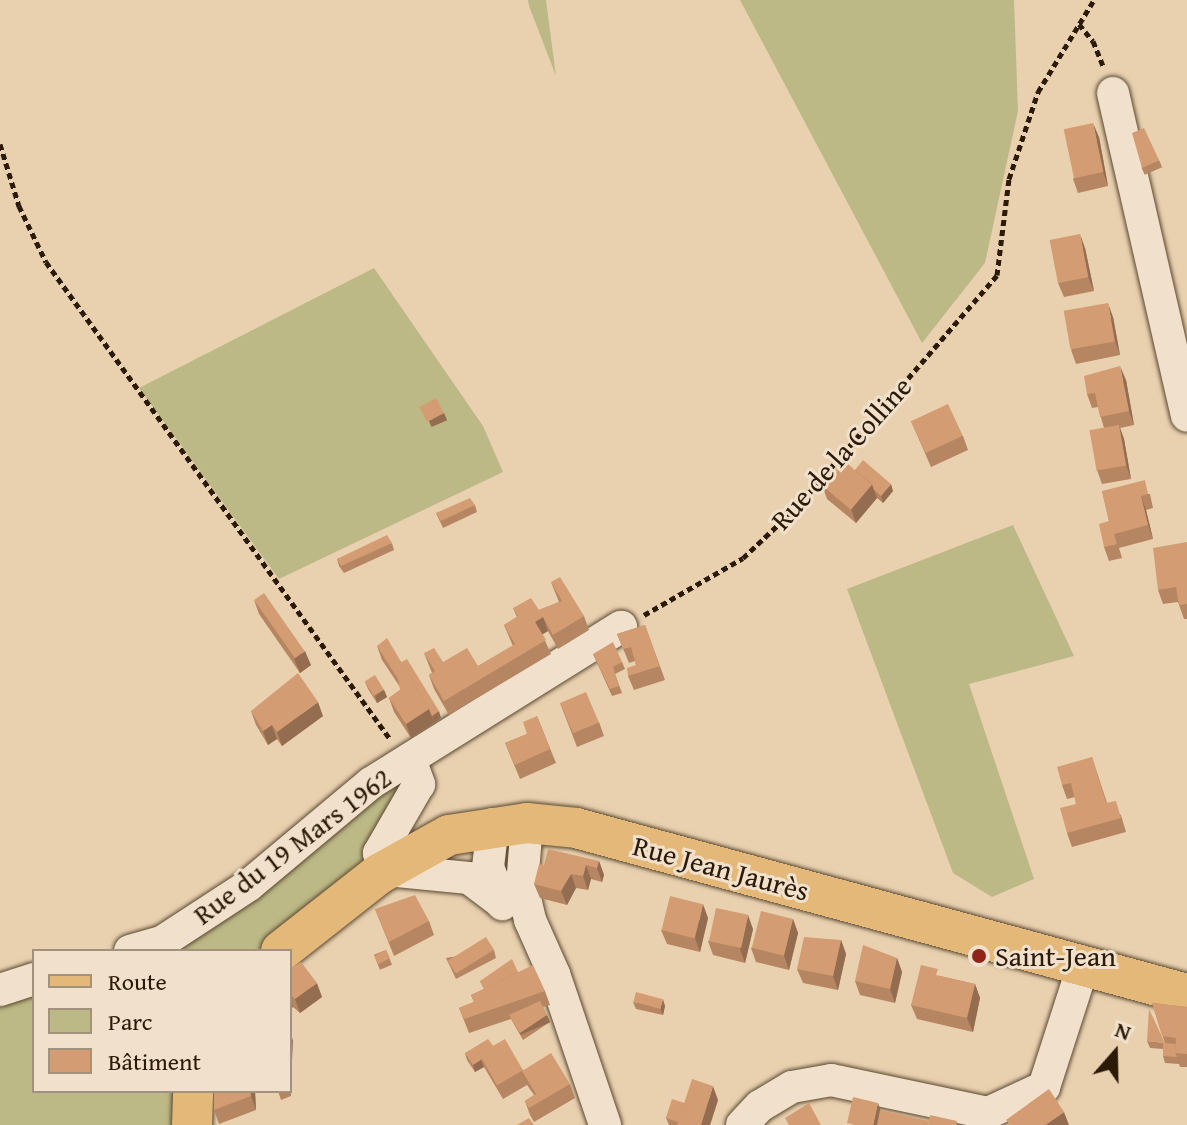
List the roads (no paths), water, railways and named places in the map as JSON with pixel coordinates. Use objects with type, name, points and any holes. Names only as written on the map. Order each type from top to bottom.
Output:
[{"type":"main road","name":"Rue Jean Jaurès","points":[[284,949],[387,870],[449,835],[510,824],[576,828],[1187,994]]},
{"type":"main road","points":[[192,1125],[193,1093]]},
{"type":"street","points":[[1113,93],[1187,416]]},
{"type":"street","points":[[554,974],[498,900],[469,878],[387,870],[379,853],[419,784],[410,759],[621,627]]},
{"type":"street","name":"Rue du 19 Mars 1962","points":[[137,949],[162,942],[249,885],[371,783],[410,759]]},
{"type":"street","points":[[498,900],[488,867],[510,824]]},
{"type":"street","points":[[510,824],[530,920],[554,974],[605,1125]]},
{"type":"street","points":[[742,1125],[760,1106],[792,1087],[831,1080],[988,1113],[1044,1087],[1083,966]]},
{"type":"street","points":[[0,990],[32,980]]},
{"type":"place","name":"Saint-Jean","points":[[979,956]]}]
